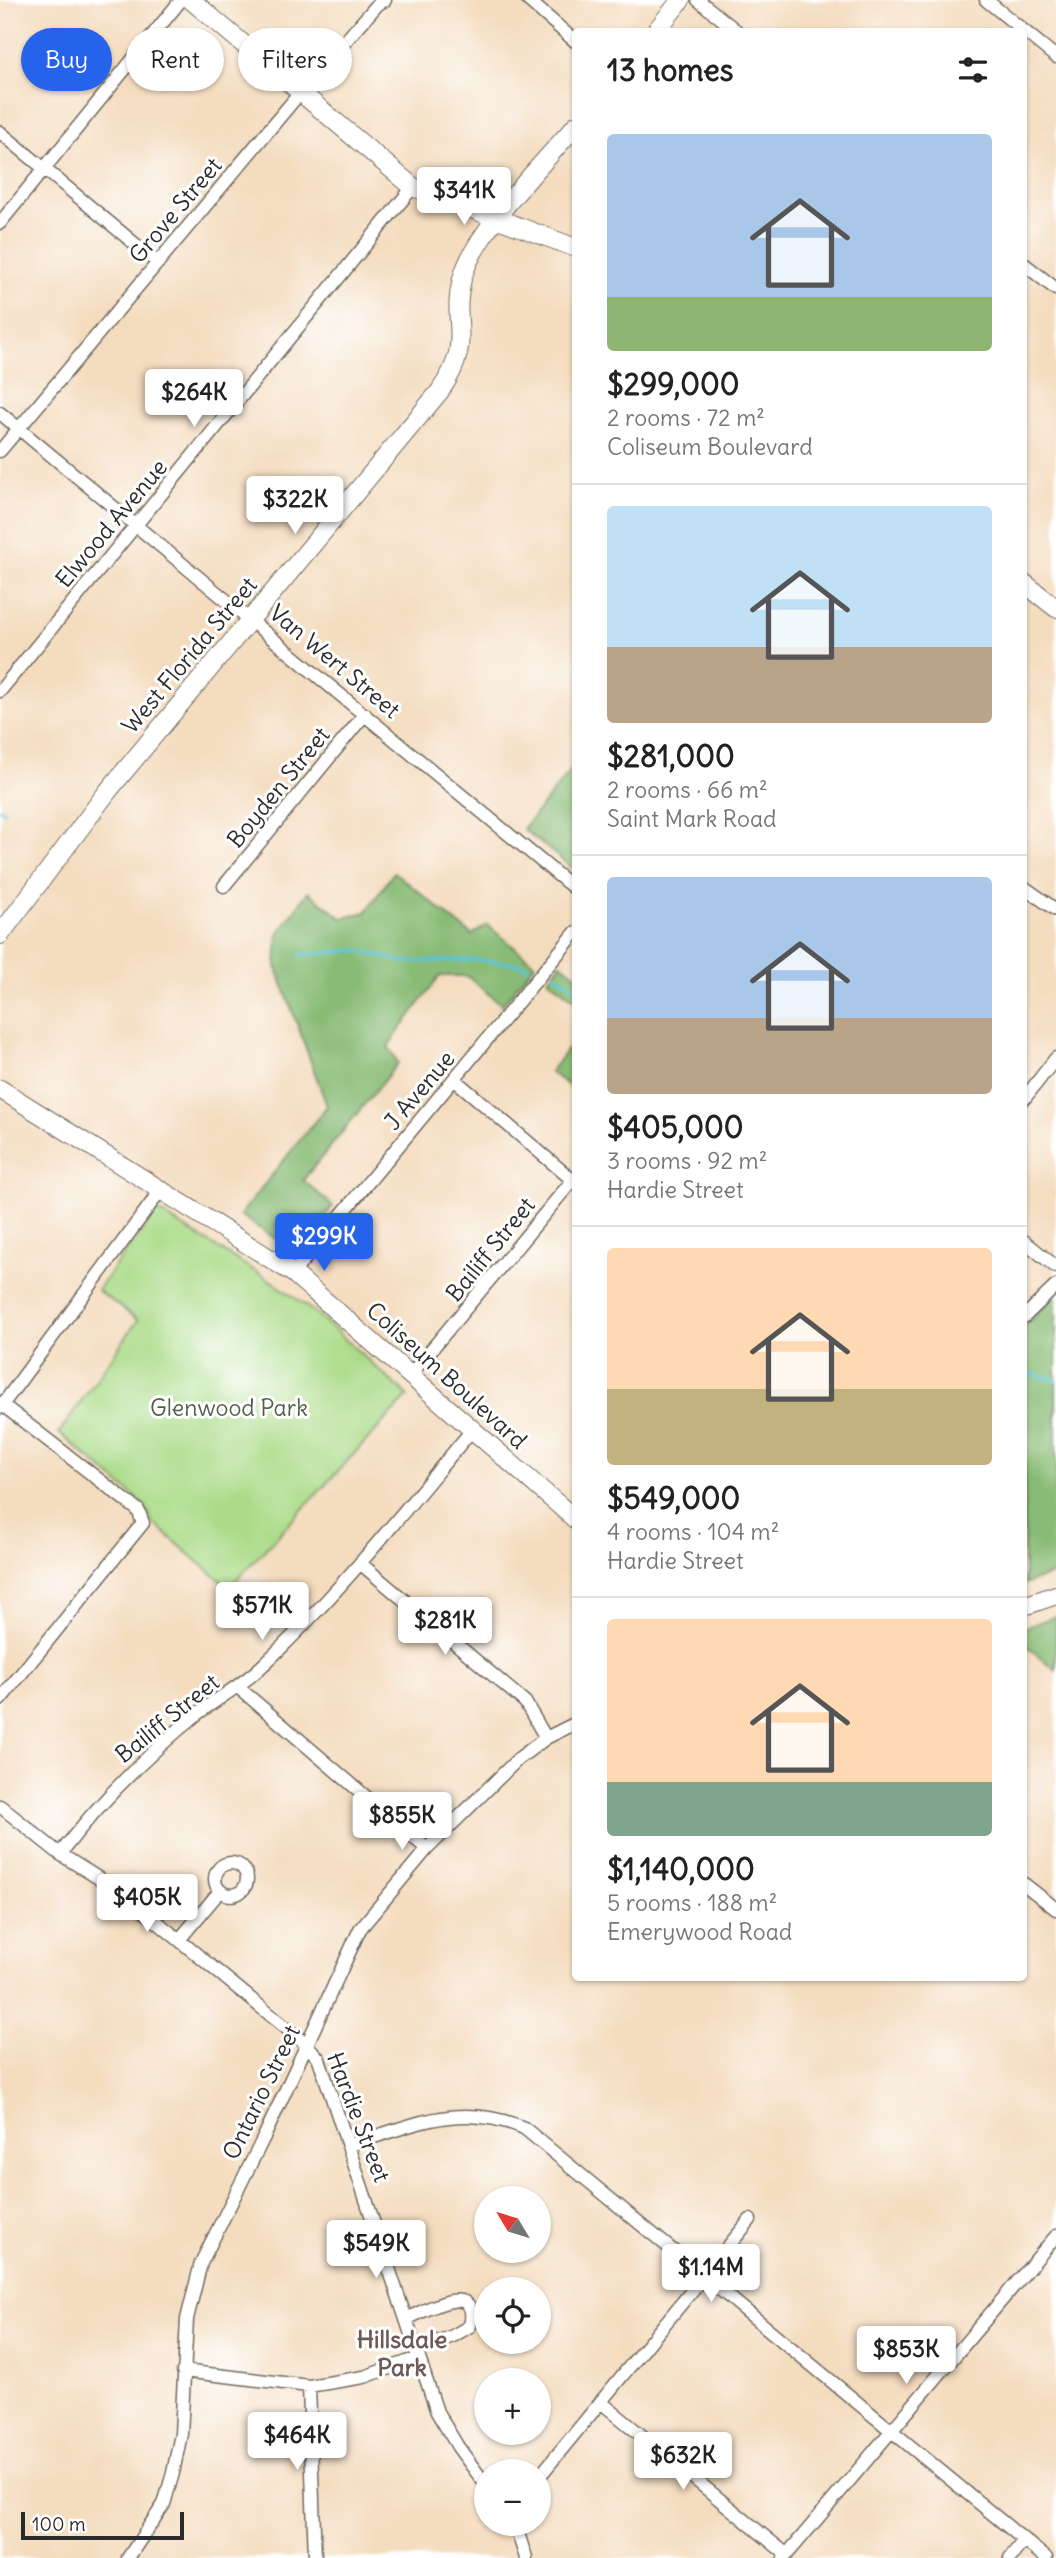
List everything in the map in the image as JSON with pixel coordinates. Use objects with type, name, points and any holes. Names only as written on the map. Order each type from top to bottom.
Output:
[{"type":"main road","points":[[191,0],[299,94],[413,187],[572,246]]},
{"type":"main road","points":[[658,28],[681,0]]},
{"type":"main road","name":"West Florida Street","points":[[0,935],[108,791],[454,371],[462,338],[461,281],[475,250],[572,130]]},
{"type":"main road","points":[[1027,585],[1056,608]]},
{"type":"main road","name":"Coliseum Boulevard","points":[[0,1089],[293,1273],[572,1517]]},
{"type":"main road","points":[[1027,1605],[1056,1595]]},
{"type":"street","points":[[0,222],[181,0]]},
{"type":"street","name":"Grove Street","points":[[0,451],[299,94],[378,4],[385,0]]},
{"type":"street","points":[[528,0],[572,38]]},
{"type":"street","points":[[698,0],[733,28]]},
{"type":"street","points":[[986,0],[1020,28]]},
{"type":"street","points":[[1027,33],[1056,57]]},
{"type":"street","points":[[0,132],[158,263]]},
{"type":"street","name":"Elwood Avenue","points":[[0,691],[413,187]]},
{"type":"street","points":[[1027,266],[1056,289]]},
{"type":"street","name":"Van Wert Street","points":[[0,413],[572,887]]},
{"type":"street","name":"Boyden Street","points":[[223,886],[365,714]]},
{"type":"street","points":[[1027,889],[1056,910]]},
{"type":"street","name":"J Avenue","points":[[293,1273],[572,937]]},
{"type":"street","points":[[1027,1094],[1056,1058]]},
{"type":"street","points":[[454,1080],[572,1180]]},
{"type":"street","name":"Bailiff Street","points":[[411,1374],[572,1184]]},
{"type":"street","points":[[0,1700],[143,1523],[138,1510],[1,1405],[161,1190]]},
{"type":"street","points":[[1027,1243],[1056,1267]]},
{"type":"street","points":[[1027,1314],[1056,1286]]},
{"type":"street","name":"Bailiff Street","points":[[60,1854],[88,1816],[120,1784],[199,1713],[238,1687],[261,1667],[360,1563],[472,1430]]},
{"type":"street","points":[[360,1563],[525,1702],[546,1738]]},
{"type":"street","points":[[238,1687],[427,1849]]},
{"type":"street","name":"Ontario Street","points":[[128,2558],[142,2541],[167,2494],[181,2434],[187,2319],[201,2263],[307,2045],[360,1928],[427,1849],[518,1759],[546,1738],[572,1725]]},
{"type":"street","name":"Hardie Street","points":[[0,1806],[60,1854],[122,1893],[307,2045],[319,2059],[350,2145],[437,2412],[474,2468]]},
{"type":"street","points":[[1027,1886],[1056,1909]]},
{"type":"street","points":[[180,1940],[219,1891]]},
{"type":"street","points":[[350,2145],[434,2119],[467,2115],[496,2117],[524,2128],[1046,2558]]},
{"type":"street","points":[[551,2463],[603,2403],[750,2220]]},
{"type":"street","points":[[603,2403],[785,2556],[1056,2236]]},
{"type":"street","points":[[183,2371],[309,2386],[363,2376],[453,2336],[470,2326],[472,2314],[468,2305],[452,2299],[406,2319]]},
{"type":"street","points":[[309,2386],[315,2558]]},
{"type":"street","points":[[519,2536],[526,2558]]},
{"type":"street","points":[[1010,2558],[1024,2540]]},
{"type":"green space","points":[[572,769],[572,868],[523,829]]},
{"type":"green space","points":[[394,872],[472,935],[487,925],[535,964],[502,1005],[467,976],[440,976],[388,1046],[398,1063],[303,1180],[333,1206],[300,1245],[289,1248],[240,1215],[327,1106],[276,966],[278,934],[308,892],[342,918],[366,912]]},
{"type":"green space","points":[[561,963],[572,972],[572,998],[548,979]]},
{"type":"green space","points":[[572,1043],[572,1088],[550,1072]]},
{"type":"green space","name":"Glenwood Park","points":[[157,1211],[273,1282],[317,1314],[408,1396],[229,1588],[152,1522],[146,1506],[59,1433],[138,1320],[97,1290]]},
{"type":"green space","points":[[1056,1296],[1056,1573],[1027,1583],[1027,1323]]},
{"type":"green space","points":[[1056,1616],[1056,1670],[1027,1646],[1027,1627]]},
{"type":"waterway","points":[[0,809],[4,811]]},
{"type":"waterway","points":[[301,955],[357,950],[405,962],[476,960],[520,964],[528,968]]},
{"type":"waterway","points":[[553,973],[572,985]]},
{"type":"waterway","points":[[1027,1373],[1056,1380]]},
{"type":"district","name":"Hillsdale Park","points":[[402,2353]]}]
